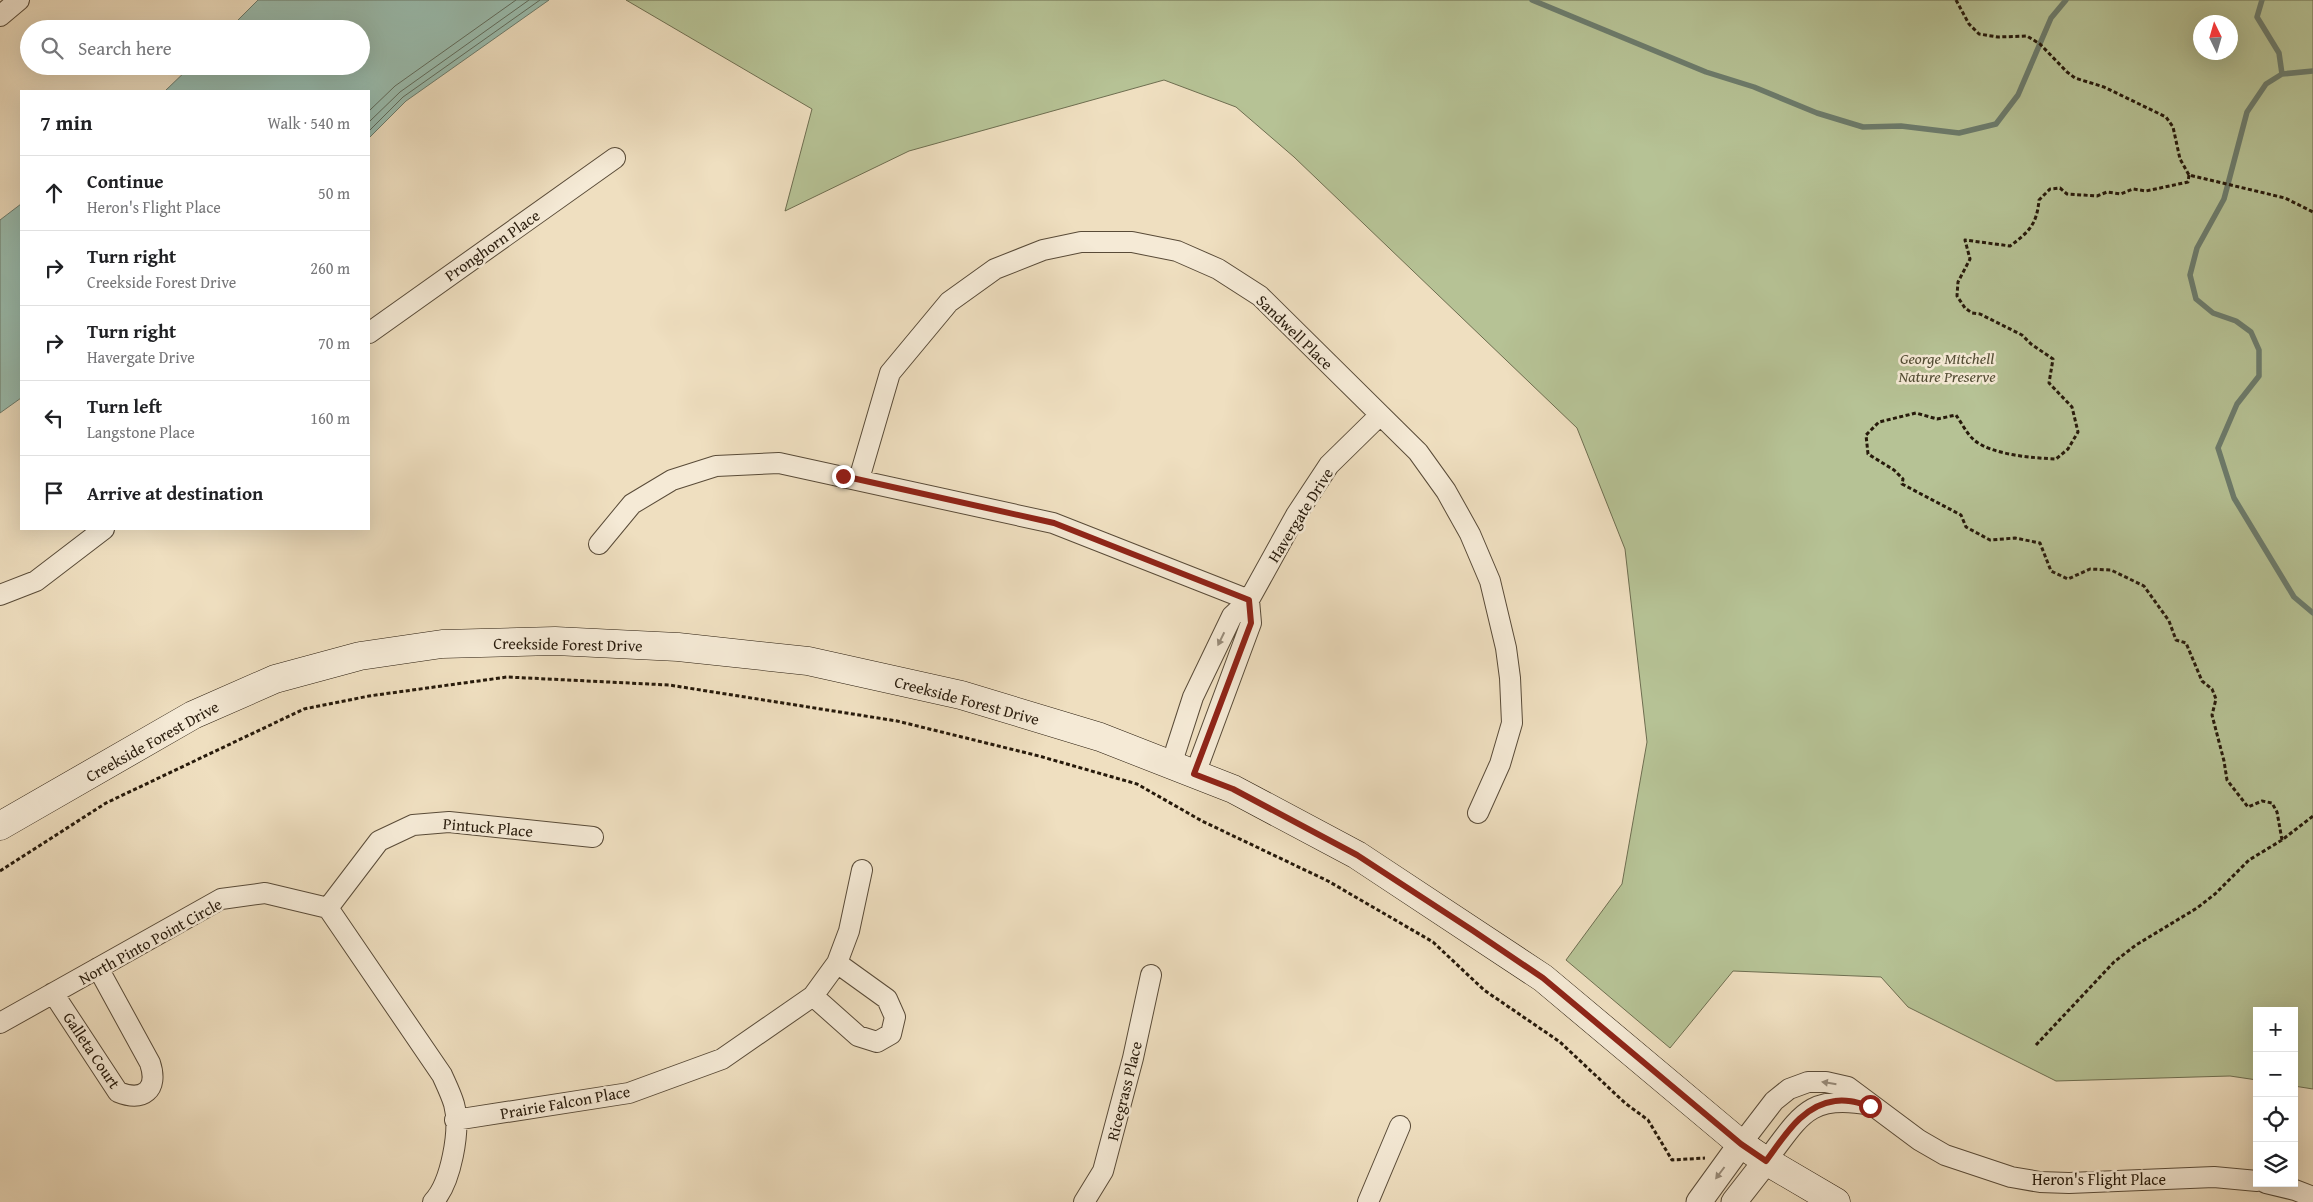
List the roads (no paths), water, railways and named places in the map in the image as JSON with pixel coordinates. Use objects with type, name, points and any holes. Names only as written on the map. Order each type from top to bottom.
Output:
[{"type":"main road","name":"Creekside Forest Drive","points":[[0,826],[193,715],[275,679],[360,656],[442,644],[554,641],[678,647],[808,661],[961,695],[1100,737],[1233,789],[1357,855],[1543,978],[1734,1155],[1766,1161],[1836,1202]]},
{"type":"street","points":[[0,16],[19,0]]},
{"type":"street","name":"Pronghorn Place","points":[[370,332],[615,158]]},
{"type":"street","name":"Sandwell Place","points":[[859,479],[890,373],[949,302],[995,269],[1042,250],[1081,242],[1132,242],[1177,251],[1218,269],[1260,296],[1418,452],[1446,491],[1470,534],[1490,581],[1506,648],[1510,678],[1512,723],[1500,764],[1478,813]]},
{"type":"street","name":"Havergate Drive","points":[[1183,769],[1198,688],[1232,616],[1249,600],[1296,515],[1329,465],[1380,415]]},
{"type":"street","points":[[598,544],[632,504],[672,480],[716,466],[779,462],[1054,523],[1249,600],[1251,623],[1183,769]]},
{"type":"street","points":[[0,595],[36,581],[103,530]]},
{"type":"street","name":"Pintuck Place","points":[[328,908],[379,842],[413,825],[449,822],[593,837]]},
{"type":"street","name":"Prairie Falcon Place","points":[[455,1120],[628,1093],[722,1059],[813,996],[837,963],[849,931],[862,870]]},
{"type":"street","name":"North Pinto Point Circle","points":[[0,1024],[221,899],[264,893],[328,908]]},
{"type":"street","points":[[328,908],[442,1075],[454,1105],[456,1151],[439,1196],[433,1202]]},
{"type":"street","points":[[813,996],[858,1036],[877,1042],[891,1034],[895,1017],[886,999],[837,963]]},
{"type":"street","name":"Galleta Court","points":[[53,993],[118,1092],[136,1096],[144,1094],[151,1088],[153,1078],[150,1063],[98,968]]},
{"type":"street","name":"Ricegrass Place","points":[[1084,1202],[1103,1171],[1133,1058],[1151,976]]},
{"type":"street","name":"Heron's Flight Place","points":[[1734,1155],[1774,1101],[1789,1089],[1808,1082],[1826,1082],[1848,1087],[1870,1106],[1919,1140],[1945,1155],[2010,1177],[2040,1182],[2214,1177],[2253,1182]]},
{"type":"street","name":"Heron's Flight Place","points":[[1766,1161],[1796,1122],[1807,1112],[1821,1104],[1836,1100],[1870,1106]]},
{"type":"street","points":[[1368,1202],[1400,1126]]},
{"type":"street","points":[[1699,1202],[1734,1155]]},
{"type":"street","points":[[1734,1202],[1766,1161]]},
{"type":"street","points":[[2283,1187],[2313,1197]]},
{"type":"water","points":[[258,0],[549,0],[406,101],[370,137],[370,90],[166,90],[182,75],[370,75],[370,20],[238,20]]},
{"type":"water","points":[[20,205],[20,399],[0,413],[0,220]]},
{"type":"waterway","points":[[1532,0],[1706,72],[1754,87],[1817,113],[1863,127],[1901,126],[1959,133],[1996,124],[2018,95],[2051,18],[2066,0]]},
{"type":"waterway","points":[[2262,0],[2257,17],[2279,53],[2282,74]]},
{"type":"waterway","points":[[2313,71],[2282,74],[2266,84],[2247,112],[2224,199],[2197,248],[2190,275],[2196,299],[2213,313],[2236,321],[2251,332],[2259,350],[2259,376],[2237,404],[2218,448],[2234,498],[2294,597],[2313,613]]},
{"type":"park label","name":"George Mitchell Nature Preserve","points":[[1947,367]]}]
